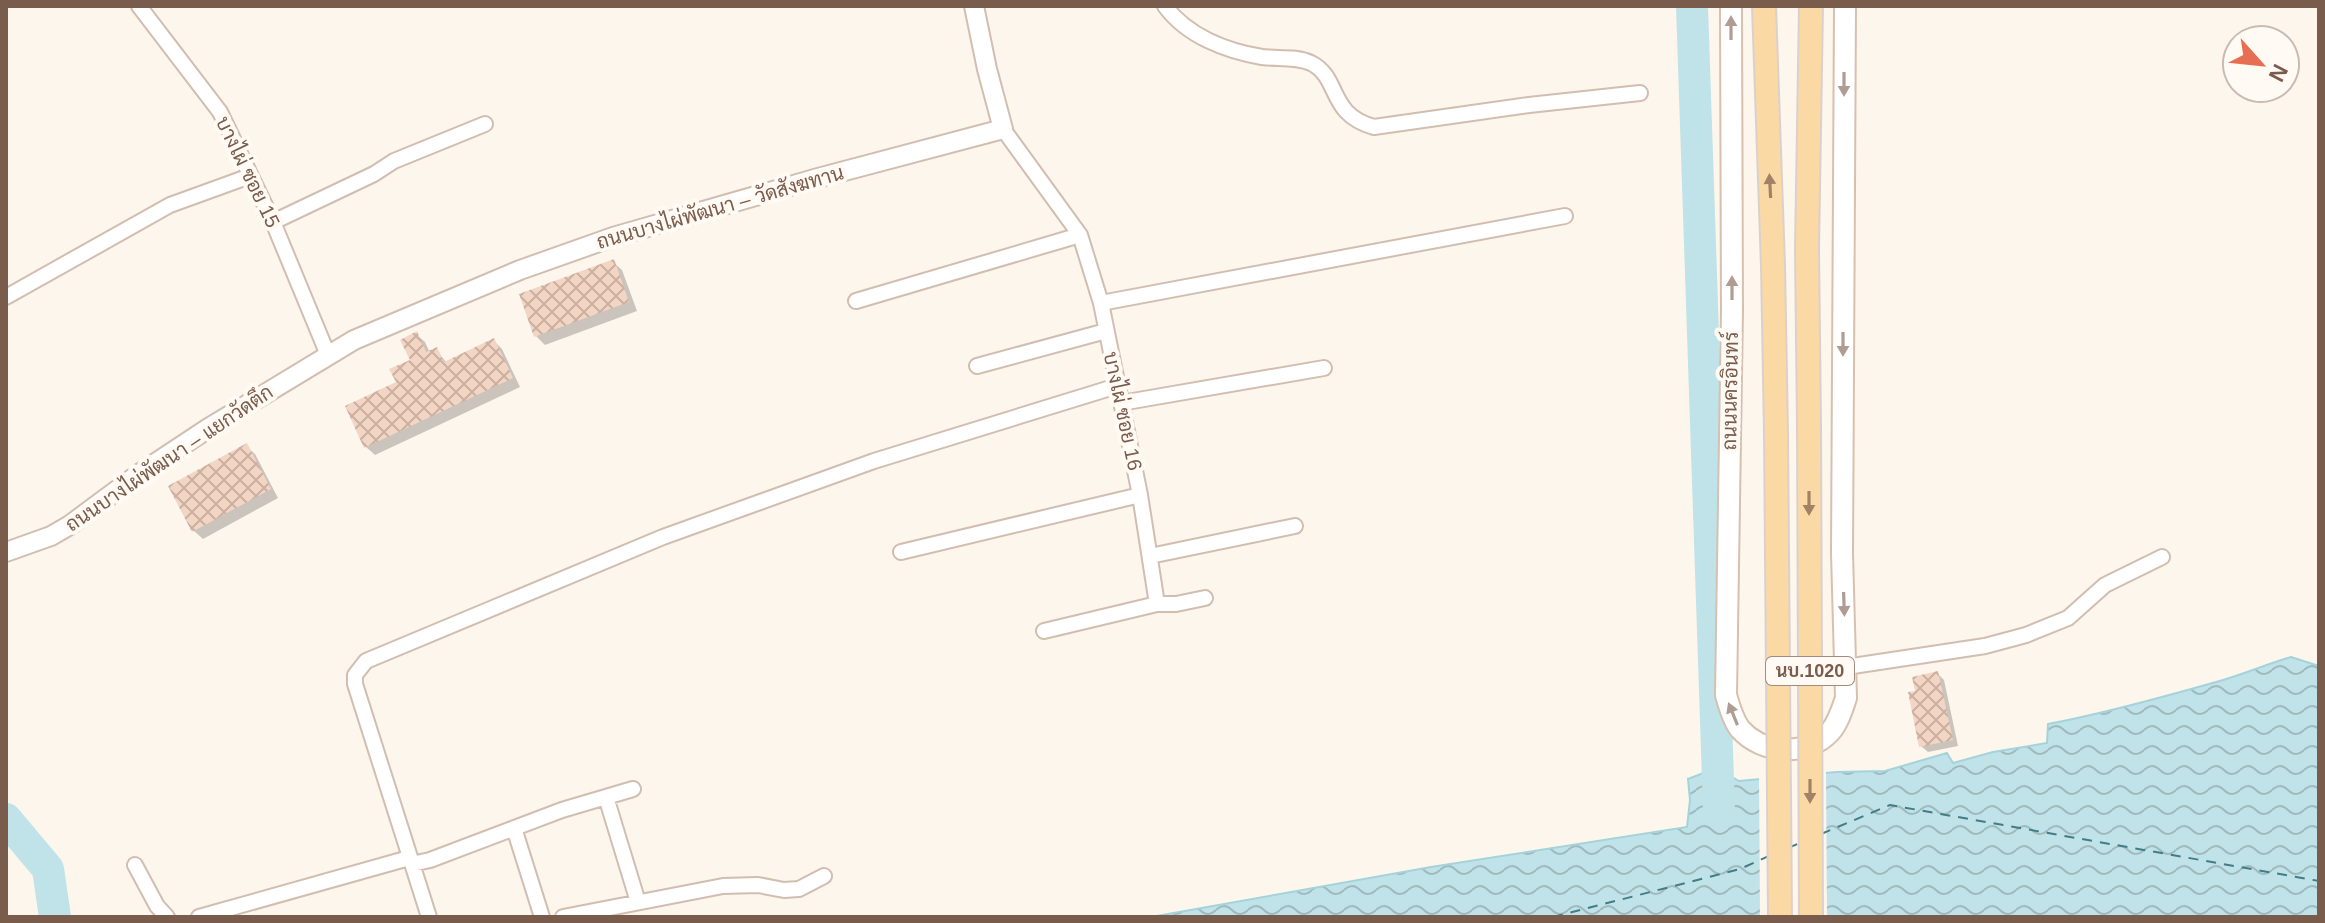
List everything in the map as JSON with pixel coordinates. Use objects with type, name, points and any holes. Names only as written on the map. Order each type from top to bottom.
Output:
[{"type":"main road","name":"ถนนนครอินทร์","points":[[1731,6],[1732,310],[1726,695],[1738,727],[1750,738],[1774,749],[1796,749],[1818,742],[1838,721],[1846,698],[1842,553],[1845,6]]},
{"type":"main road","name":"นบ.1020","points":[[1764,6],[1776,432],[1780,917]]},
{"type":"main road","name":"นบ.1020","points":[[1811,6],[1807,249],[1811,917]]},
{"type":"street","name":"บางไผ่ ซอย 15","points":[[139,6],[220,112],[273,222],[328,355]]},
{"type":"street","points":[[974,6],[1003,129]]},
{"type":"street","points":[[1165,6],[1180,23],[1219,47],[1261,56],[1302,59],[1314,64],[1325,75],[1343,110],[1357,122],[1374,127],[1640,93]]},
{"type":"street","points":[[273,222],[360,181],[394,161],[485,124]]},
{"type":"street","name":"บางไผ่ ซอย 16","points":[[1003,129],[1080,235],[1101,303],[1140,495],[1157,604]]},
{"type":"street","name":"ถนนบางไผ่พัฒนา – วัดสังฆทาน","points":[[328,355],[354,340],[520,270],[613,237],[1003,129]]},
{"type":"street","points":[[6,297],[170,205],[250,176]]},
{"type":"street","points":[[1101,303],[1565,216]]},
{"type":"street","points":[[856,301],[1080,235]]},
{"type":"street","points":[[977,366],[1106,331]]},
{"type":"street","name":"ถนนบางไผ่พัฒนา – แยกวัดตึก","points":[[6,552],[51,536],[70,525],[207,429],[328,355]]},
{"type":"street","points":[[1121,403],[1324,368]]},
{"type":"street","points":[[429,917],[355,684],[355,675],[366,661],[663,537],[874,461],[1117,386]]},
{"type":"street","points":[[901,552],[1140,495]]},
{"type":"street","points":[[1150,556],[1295,526]]},
{"type":"street","points":[[1846,667],[1985,646],[2026,635],[2068,618],[2105,585],[2162,557]]},
{"type":"street","points":[[1044,631],[1157,604],[1205,598]]},
{"type":"street","points":[[199,917],[410,861],[430,860],[514,828],[633,789]]},
{"type":"street","points":[[606,797],[638,902]]},
{"type":"street","points":[[514,828],[542,917]]},
{"type":"street","points":[[135,865],[157,906],[167,917]]},
{"type":"street","points":[[563,917],[723,886],[799,889],[824,876]]},
{"type":"water","points":[[2291,657],[2319,666],[2319,917],[1151,917],[1431,867],[1687,827],[1690,800],[1688,779],[1716,768],[1739,781],[1885,771],[1947,753],[1953,763],[1993,752],[2047,743],[2048,724],[2169,695]]},
{"type":"pier","points":[[1826,769],[1827,917],[1760,917],[1759,775]]},
{"type":"building","points":[[614,259],[629,302],[534,337],[519,294]]},
{"type":"building","points":[[417,331],[426,352],[437,347],[444,362],[494,338],[513,378],[364,448],[345,406],[396,382],[389,369],[410,360],[400,340]]},
{"type":"building","points":[[247,443],[271,489],[192,532],[168,486]]},
{"type":"building","points":[[1938,671],[1953,740],[1919,747],[1908,692],[1915,691],[1912,677]]},
{"type":"waterway","points":[[1692,6],[1719,810]]},
{"type":"waterway","points":[[6,819],[48,869],[55,917]]},
{"type":"ferry route","points":[[1821,834],[1890,805],[2319,881]]},
{"type":"ferry route","points":[[1788,848],[1800,843]]},
{"type":"ferry route","points":[[1553,917],[1740,869],[1771,855]]}]
